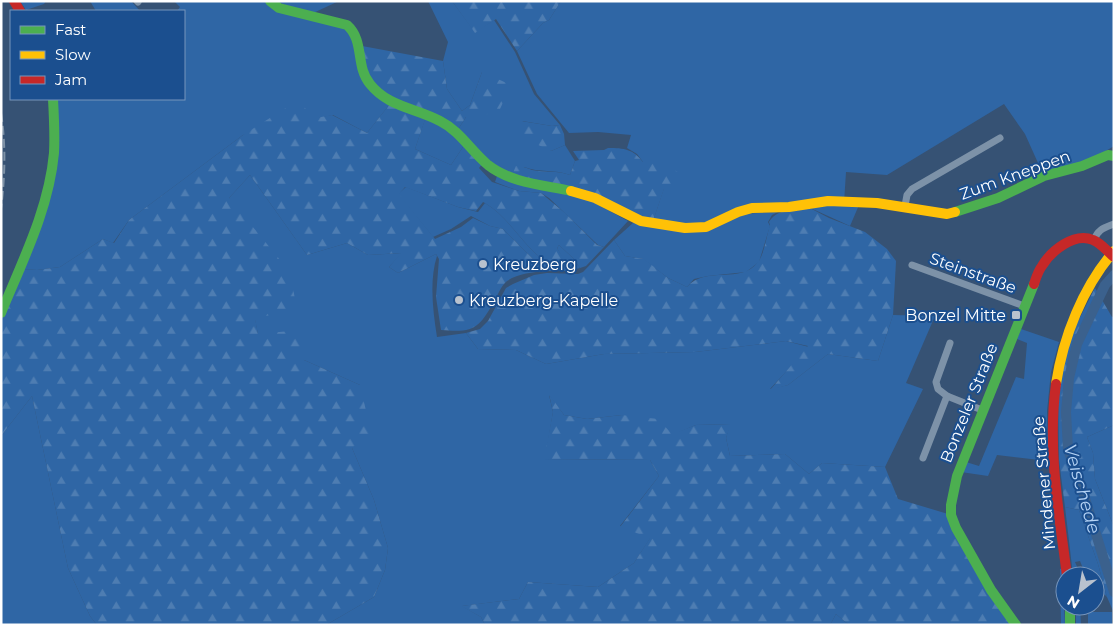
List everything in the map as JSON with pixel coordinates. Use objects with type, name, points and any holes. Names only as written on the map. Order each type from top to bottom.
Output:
[{"type":"street","name":"Zum Kneppen","points":[[270,1],[280,8],[347,25],[358,37],[362,72],[379,94],[399,106],[441,121],[459,136],[483,161],[497,171],[532,183],[564,188],[588,195],[638,220],[693,228],[709,226],[729,215],[746,209],[790,207],[821,201],[905,206],[946,214],[998,198],[1044,176],[1082,166],[1108,155],[1114,156]]},
{"type":"street","points":[[1,312],[32,235],[49,180],[54,143],[53,100]]},
{"type":"street","points":[[905,206],[907,195],[912,189],[1000,138]]},
{"type":"street","points":[[1113,254],[1094,240],[1102,228],[1114,224]]},
{"type":"street","name":"Bonzeler Straße","points":[[1016,625],[991,590],[956,528],[952,515],[956,476],[1041,268],[1051,255],[1073,239],[1082,237],[1094,240]]},
{"type":"street","name":"Mindener Straße","points":[[1066,566],[1052,444],[1054,388],[1060,360],[1072,322],[1092,283],[1113,254]]},
{"type":"street","name":"Steinstraße","points":[[912,265],[1024,306]]},
{"type":"street","points":[[950,343],[936,382],[938,389],[947,396],[982,410]]},
{"type":"street","points":[[923,458],[947,396]]},
{"type":"green space","points":[[20,1],[46,1],[44,4],[26,10]]},
{"type":"green space","points":[[90,1],[131,1],[139,10],[95,10]]},
{"type":"green space","points":[[174,1],[267,1],[347,27],[390,104],[367,133],[333,115],[243,135],[129,220],[113,243],[103,239],[60,267],[37,270],[23,269],[43,217],[57,100],[185,100],[185,10],[178,10],[180,7]]},
{"type":"green space","points":[[274,1],[339,1],[311,14]]},
{"type":"green space","points":[[428,1],[452,1],[475,32],[494,20],[515,52],[534,94],[560,125],[552,126],[522,121],[551,151],[565,145],[575,161],[570,175],[524,167],[512,175],[499,170],[457,131],[466,117],[480,117],[482,72],[470,105],[462,111],[447,89],[443,61],[448,42]]},
{"type":"green space","points":[[452,1],[561,1],[549,20],[543,23],[517,51],[496,19],[475,33]]},
{"type":"green space","points":[[561,1],[1114,1],[1114,146],[1094,158],[1043,174],[1025,134],[1004,104],[887,175],[846,172],[844,203],[859,205],[850,226],[806,206],[773,206],[701,225],[653,221],[664,188],[662,162],[643,162],[637,154],[627,148],[631,135],[598,132],[569,133],[537,94],[517,51],[543,23],[549,20]]},
{"type":"green space","points":[[362,46],[443,61],[447,89],[462,111],[470,105],[482,72],[511,85],[500,109],[480,117],[466,117],[457,131],[427,114],[415,149],[451,165],[465,144],[483,163],[479,168],[492,182],[519,191],[541,193],[565,213],[597,245],[604,247],[586,266],[580,268],[573,258],[559,245],[557,248],[564,259],[546,262],[530,248],[502,216],[485,203],[483,202],[476,211],[458,207],[405,187],[399,194],[435,239],[461,227],[473,218],[490,226],[503,229],[545,271],[520,275],[507,281],[485,316],[475,326],[462,330],[441,330],[436,297],[439,259],[436,254],[398,273],[389,267],[401,253],[368,255],[347,243],[307,255],[250,175],[229,198],[290,272],[297,310],[255,318],[258,334],[301,330],[304,360],[360,385],[371,432],[352,448],[374,500],[388,548],[385,570],[374,597],[326,625],[97,625],[90,616],[68,568],[32,396],[1,436],[1,319],[23,269],[37,270],[60,267],[103,239],[114,243],[129,220],[243,135],[297,101],[316,118],[332,115],[367,133],[393,100],[382,94],[362,69]]},
{"type":"green space","points":[[426,116],[445,124],[465,144],[451,165],[415,149]]},
{"type":"green space","points":[[521,121],[552,126],[560,125],[564,134],[565,145],[551,151],[515,134]]},
{"type":"green space","points":[[608,148],[628,150],[636,154],[643,162],[662,162],[689,179],[680,188],[664,189],[653,221],[614,206],[512,175],[516,166],[570,175],[575,161],[579,160],[573,151],[604,150]]},
{"type":"green space","points":[[250,175],[307,255],[347,243],[368,255],[402,253],[389,267],[398,273],[436,254],[432,296],[437,337],[466,333],[478,349],[516,350],[546,364],[604,354],[695,352],[786,341],[809,347],[770,389],[788,385],[828,354],[878,361],[893,315],[935,316],[906,383],[923,389],[885,467],[822,463],[809,474],[785,454],[730,456],[726,438],[730,424],[696,425],[672,435],[622,415],[587,419],[564,415],[549,395],[553,412],[545,459],[650,460],[659,476],[620,526],[651,537],[634,563],[598,587],[528,582],[519,599],[462,606],[481,617],[485,625],[326,625],[374,597],[385,570],[388,548],[374,500],[352,448],[360,385],[304,360],[258,334],[229,198]]},
{"type":"green space","points":[[497,176],[580,195],[628,221],[604,247],[598,245],[549,198],[541,193],[519,191],[495,182]]},
{"type":"green space","points":[[406,187],[458,207],[478,212],[485,203],[502,216],[530,248],[546,262],[563,259],[557,248],[559,245],[573,258],[580,268],[568,271],[545,271],[503,229],[490,226],[471,216],[451,229],[433,237],[398,194]]},
{"type":"green space","points":[[806,206],[829,218],[865,232],[887,249],[896,261],[893,315],[878,361],[828,354],[788,385],[770,390],[808,346],[786,341],[695,352],[604,354],[546,364],[516,350],[478,349],[466,333],[480,329],[488,321],[506,288],[534,275],[547,273],[578,274],[583,272],[614,240],[625,256],[644,259],[668,278],[687,287],[704,277],[742,273],[751,269],[760,259],[764,250],[770,225],[769,222],[772,218],[785,211]]},
{"type":"green space","points":[[778,212],[772,215],[768,222],[770,226],[759,262],[746,272],[694,279],[687,287],[668,278],[643,259],[625,256],[614,240],[633,223],[698,230],[738,214]]},
{"type":"green space","points":[[1095,288],[1112,317],[1114,316],[1114,425],[1087,437],[1093,453],[1095,479],[1114,527],[1114,613],[1105,590],[1105,566],[1099,566],[1079,510],[1065,507],[1059,460],[1058,389],[1068,341]]},
{"type":"green space","points":[[1021,329],[1059,342],[1051,372],[1047,411],[1048,461],[997,455],[988,476],[961,472],[966,462],[979,466],[1016,377],[1024,379],[1027,343],[1017,339]]},
{"type":"green space","points":[[549,394],[564,415],[587,419],[622,415],[658,419],[672,434],[696,425],[731,424],[726,438],[730,456],[785,454],[809,474],[822,463],[885,467],[898,499],[948,514],[1013,625],[849,625],[836,614],[830,625],[485,625],[481,617],[461,606],[519,599],[528,582],[598,587],[634,563],[650,538],[620,527],[659,476],[650,460],[544,459],[553,412]]},
{"type":"green space","points":[[32,396],[68,568],[90,616],[97,625],[1,625],[1,436]]},
{"type":"green space","points":[[1114,425],[1114,527],[1095,479],[1093,453],[1087,437]]},
{"type":"green space","points":[[1065,507],[1079,510],[1099,566],[1082,566],[1080,561],[1075,562],[1077,566],[1072,566]]},
{"type":"green space","points":[[1105,612],[1112,612],[1112,625],[1088,625],[1088,616],[1105,616]]},
{"type":"green space","points":[[836,614],[849,625],[830,625]]},
{"type":"green space","points":[[1061,616],[1065,616],[1065,625],[1061,625]]},
{"type":"green space","points":[[1076,616],[1081,616],[1081,625],[1076,625]]},
{"type":"waterway","name":"Veischede","points":[[1114,275],[1105,285],[1077,344],[1069,378],[1066,412],[1068,449],[1114,592]]},
{"type":"railway","points":[[1,113],[4,137],[1,209]]},
{"type":"traffic: fast","points":[[270,1],[279,8],[347,25],[353,31],[356,38],[365,77],[377,92],[385,98],[447,125],[482,160],[497,171],[517,180],[571,191]]},
{"type":"traffic: fast","points":[[1,313],[34,235],[47,194],[54,153],[53,100]]},
{"type":"traffic: fast","points":[[955,212],[998,198],[1044,176],[1082,166],[1108,155],[1114,156]]},
{"type":"traffic: fast","points":[[1016,625],[991,590],[956,528],[951,515],[951,505],[957,476],[1034,284]]},
{"type":"traffic: fast","points":[[1070,616],[1070,625]]},
{"type":"traffic: slow","points":[[571,191],[595,198],[641,221],[685,228],[706,227],[738,212],[752,208],[789,207],[828,201],[877,203],[947,214],[955,212]]},
{"type":"traffic: slow","points":[[1056,384],[1064,348],[1076,313],[1093,280],[1114,251]]},
{"type":"traffic: jam","points":[[14,1],[19,10]]},
{"type":"traffic: jam","points":[[1034,284],[1039,270],[1051,254],[1071,241],[1086,238],[1096,241],[1114,257]]},
{"type":"traffic: jam","points":[[1056,384],[1053,456],[1066,566]]},
{"type":"place","name":"Kreuzberg","points":[[483,264]]},
{"type":"place","name":"Kreuzberg-Kapelle","points":[[459,300]]},
{"type":"place","name":"Bonzel Mitte","points":[[1016,315]]}]
